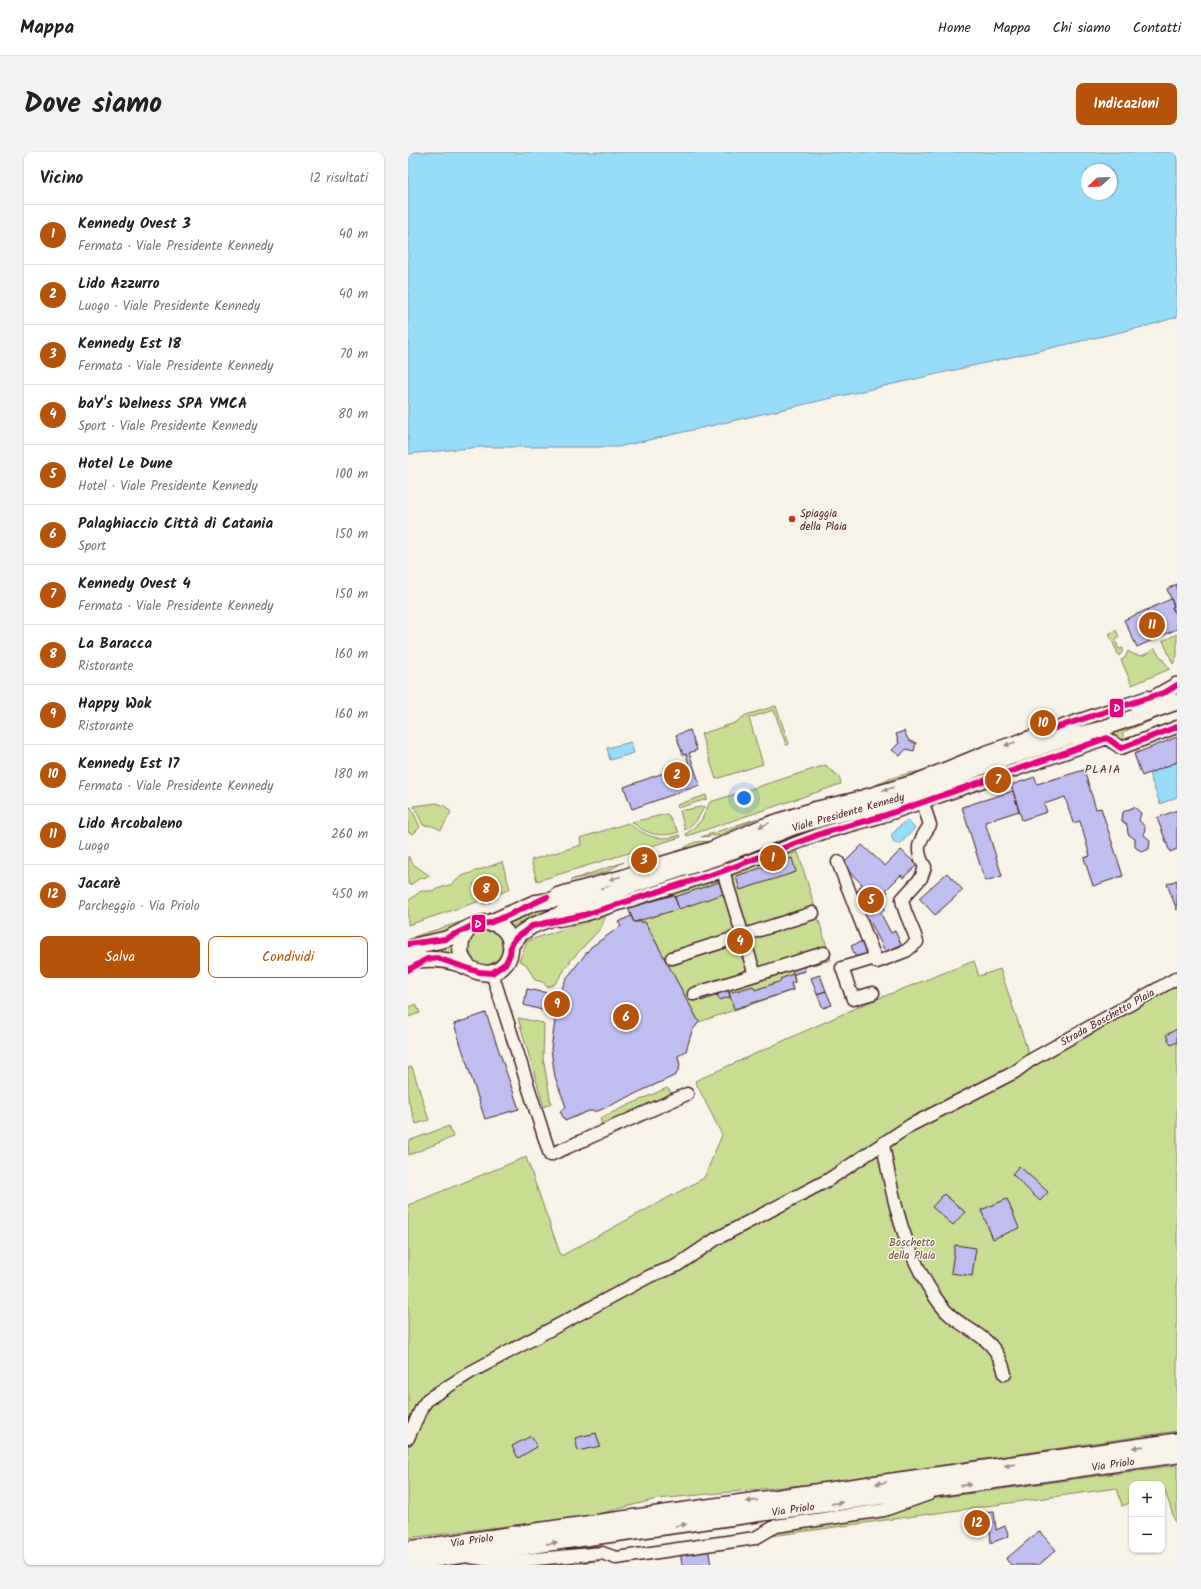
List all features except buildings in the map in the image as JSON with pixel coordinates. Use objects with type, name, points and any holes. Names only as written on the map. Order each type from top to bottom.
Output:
[{"type":"main road","points":[[1069,737],[1129,711],[1172,688]]},
{"type":"main road","points":[[1069,737],[1102,734],[1177,702]]},
{"type":"main road","name":"Viale Presidente Kennedy","points":[[627,887],[715,858],[793,827],[905,796],[978,768],[1069,737]]},
{"type":"main road","points":[[412,945],[445,939],[479,923],[489,923],[534,903],[627,887]]},
{"type":"main road","points":[[511,945],[520,934],[532,926],[627,887]]},
{"type":"main road","points":[[408,961],[426,959],[443,960],[482,973],[492,972],[506,964],[510,954],[511,945],[504,930],[489,923]]},
{"type":"main road","points":[[470,928],[462,939],[460,948],[462,957],[470,968]]},
{"type":"main road","name":"Via Priolo","points":[[408,1549],[1177,1441]]},
{"type":"main road","name":"Via Priolo","points":[[408,1563],[1177,1455]]},
{"type":"street","points":[[534,903],[552,895],[624,876],[648,867],[709,849],[763,825],[815,808],[854,799],[915,781],[986,752],[1172,688]]},
{"type":"street","points":[[532,926],[584,915],[723,871],[823,833],[923,803],[1102,734],[1121,748],[1177,727]]},
{"type":"street","points":[[838,862],[877,962],[906,951],[917,942],[913,928],[904,912],[902,899],[921,878],[925,867],[919,858],[919,842],[930,824],[923,803]]},
{"type":"street","points":[[723,871],[755,975]]},
{"type":"street","points":[[672,958],[813,913]]},
{"type":"street","points":[[694,994],[824,953]]},
{"type":"street","points":[[873,993],[853,999],[842,968],[875,958]]},
{"type":"street","points":[[408,970],[426,959]]},
{"type":"street","points":[[492,972],[550,1156],[687,1094]]},
{"type":"street","name":"Strada Boschetto Plaia","points":[[408,1438],[422,1406],[428,1399],[471,1372],[650,1276],[676,1266],[716,1239],[828,1180],[911,1125],[1015,1072],[1038,1056],[1177,978]]},
{"type":"street","points":[[883,1144],[892,1197],[904,1234],[923,1278],[941,1306],[953,1318],[992,1344],[1002,1361],[1004,1374]]},
{"type":"street","points":[[461,1556],[502,1562],[602,1553],[616,1558],[755,1538],[776,1526],[884,1510],[945,1488]]},
{"type":"green space","points":[[1116,630],[1119,637],[1115,640],[1119,649],[1123,648],[1123,651],[1119,656],[1109,634]]},
{"type":"green space","points":[[1177,634],[1177,656],[1173,664],[1163,641]]},
{"type":"green space","points":[[1154,648],[1170,669],[1132,685],[1121,660],[1125,658],[1128,651],[1135,655],[1141,656]]},
{"type":"green space","points":[[776,706],[789,744],[786,745],[774,710],[749,718],[763,764],[716,779],[701,734],[735,723],[746,715]]},
{"type":"green space","points":[[1177,706],[1177,710],[1123,732],[1123,742],[1120,743],[1115,739],[1114,734],[1117,729]]},
{"type":"green space","points":[[1086,739],[872,816],[820,828],[774,844],[714,869],[585,908],[714,866],[773,842]]},
{"type":"green space","points":[[826,765],[830,770],[839,776],[841,784],[687,836],[686,834],[701,821],[710,802]]},
{"type":"green space","points":[[930,770],[865,791],[896,777],[913,772]]},
{"type":"green space","points":[[706,795],[707,799],[678,808],[677,805]]},
{"type":"green space","points":[[437,803],[445,806],[451,812],[441,830],[433,826],[423,825],[414,806]]},
{"type":"green space","points":[[705,806],[696,821],[685,830],[680,811]]},
{"type":"green space","points":[[411,807],[420,827],[413,834],[408,832],[408,809]]},
{"type":"green space","points":[[667,814],[679,832],[666,835],[654,834],[642,829],[632,822]]},
{"type":"green space","points":[[758,818],[720,835],[701,837]]},
{"type":"green space","points":[[628,823],[646,834],[659,838],[680,835],[681,837],[537,881],[531,860],[581,845],[580,838]]},
{"type":"green space","points":[[714,841],[693,848],[684,848],[695,842]]},
{"type":"green space","points":[[798,852],[831,960],[804,967],[805,971],[794,974],[795,982],[791,983],[793,990],[699,1022],[645,922],[634,922],[628,908],[716,879],[723,882],[732,879],[734,873]]},
{"type":"green space","points":[[408,856],[413,864],[430,876],[419,879],[410,885],[408,884]]},
{"type":"green space","points":[[502,862],[510,889],[498,894],[492,878],[474,884],[480,901],[408,925],[408,901],[421,891],[431,891],[452,884],[462,876]]},
{"type":"green space","points":[[624,862],[606,872],[571,880]]},
{"type":"green space","points":[[552,908],[551,911],[533,916],[511,927],[508,924],[509,921],[534,909]]},
{"type":"green space","points":[[606,915],[601,928],[572,959],[555,984],[547,987],[543,982],[535,980],[526,964],[519,961],[527,941]]},
{"type":"green space","points":[[467,920],[448,933],[413,937]]},
{"type":"green space","points":[[488,929],[498,934],[502,940],[502,954],[498,960],[492,964],[482,965],[472,960],[468,954],[467,944],[472,934],[478,930]]},
{"type":"green space","points":[[451,944],[453,946],[453,952],[450,954],[408,954]]},
{"type":"green space","name":"Boschetto della Plaia","points":[[974,961],[979,976],[1000,969],[1033,1066],[1177,985],[1177,1431],[813,1484],[657,1499],[590,1516],[408,1538],[408,1205],[526,1157],[561,1256],[704,1178],[722,1135],[695,1081],[867,1003]]},
{"type":"green space","points":[[416,1004],[420,1013],[408,1017],[408,1007]]},
{"type":"green space","points":[[518,1018],[543,1023],[544,1025],[543,1058],[551,1103],[544,1107]]},
{"type":"green space","points":[[412,1067],[429,1120],[416,1124],[408,1100],[408,1068]]},
{"type":"green space","points":[[667,1088],[674,1095],[602,1125],[600,1118]]},
{"type":"green space","points":[[449,1126],[453,1137],[409,1155],[408,1141]]},
{"type":"green space","points":[[1177,1465],[1177,1527],[1165,1491],[1165,1481],[1129,1481],[1129,1503],[1122,1506],[1117,1488],[771,1536],[779,1530],[885,1514],[937,1498]]},
{"type":"green space","points":[[605,1556],[605,1560],[565,1565],[526,1565]]},
{"type":"water","points":[[408,152],[1177,152],[1177,317],[1147,326],[618,447],[480,447],[408,454]]},
{"type":"water","points":[[631,742],[634,753],[610,760],[607,748]]},
{"type":"water","points":[[1177,762],[1177,797],[1160,804],[1149,773]]},
{"type":"water","points":[[906,820],[915,828],[900,844],[894,843],[891,835]]},
{"type":"transit line","name":"D","points":[[1055,728],[1166,692],[1177,685]]},
{"type":"transit line","name":"D","points":[[408,970],[427,959],[437,958],[479,972],[492,973],[506,963],[510,954],[511,945],[516,938],[532,926],[584,915],[723,871],[823,833],[883,816],[1107,738],[1121,748],[1177,727]]},
{"type":"transit line","name":"D","points":[[408,944],[445,939],[476,924],[489,923],[502,918],[547,897]]},
{"type":"place","name":"Spiaggia della Plaia","points":[[792,519]]},
{"type":"place","name":"Lido Arcobaleno","points":[[1152,625]]},
{"type":"place","name":"Kennedy Est 17","points":[[1043,723]]},
{"type":"place","name":"Lido Azzurro","points":[[677,775]]},
{"type":"place","name":"Kennedy Ovest 4","points":[[998,780]]},
{"type":"place","name":"Kennedy Ovest 3","points":[[773,858]]},
{"type":"place","name":"Kennedy Est 18","points":[[644,860]]},
{"type":"place","name":"La Baracca","points":[[486,889]]},
{"type":"place","name":"Hotel Le Dune","points":[[871,900]]},
{"type":"place","name":"baY's Welness SPA YMCA","points":[[740,941]]},
{"type":"place","name":"Happy Wok","points":[[557,1004]]},
{"type":"place","name":"Palaghiaccio Città di Catania","points":[[626,1017]]},
{"type":"place","name":"Jacarè","points":[[977,1523]]},
{"type":"district","name":"PLAIA","points":[[1103,769]]}]
